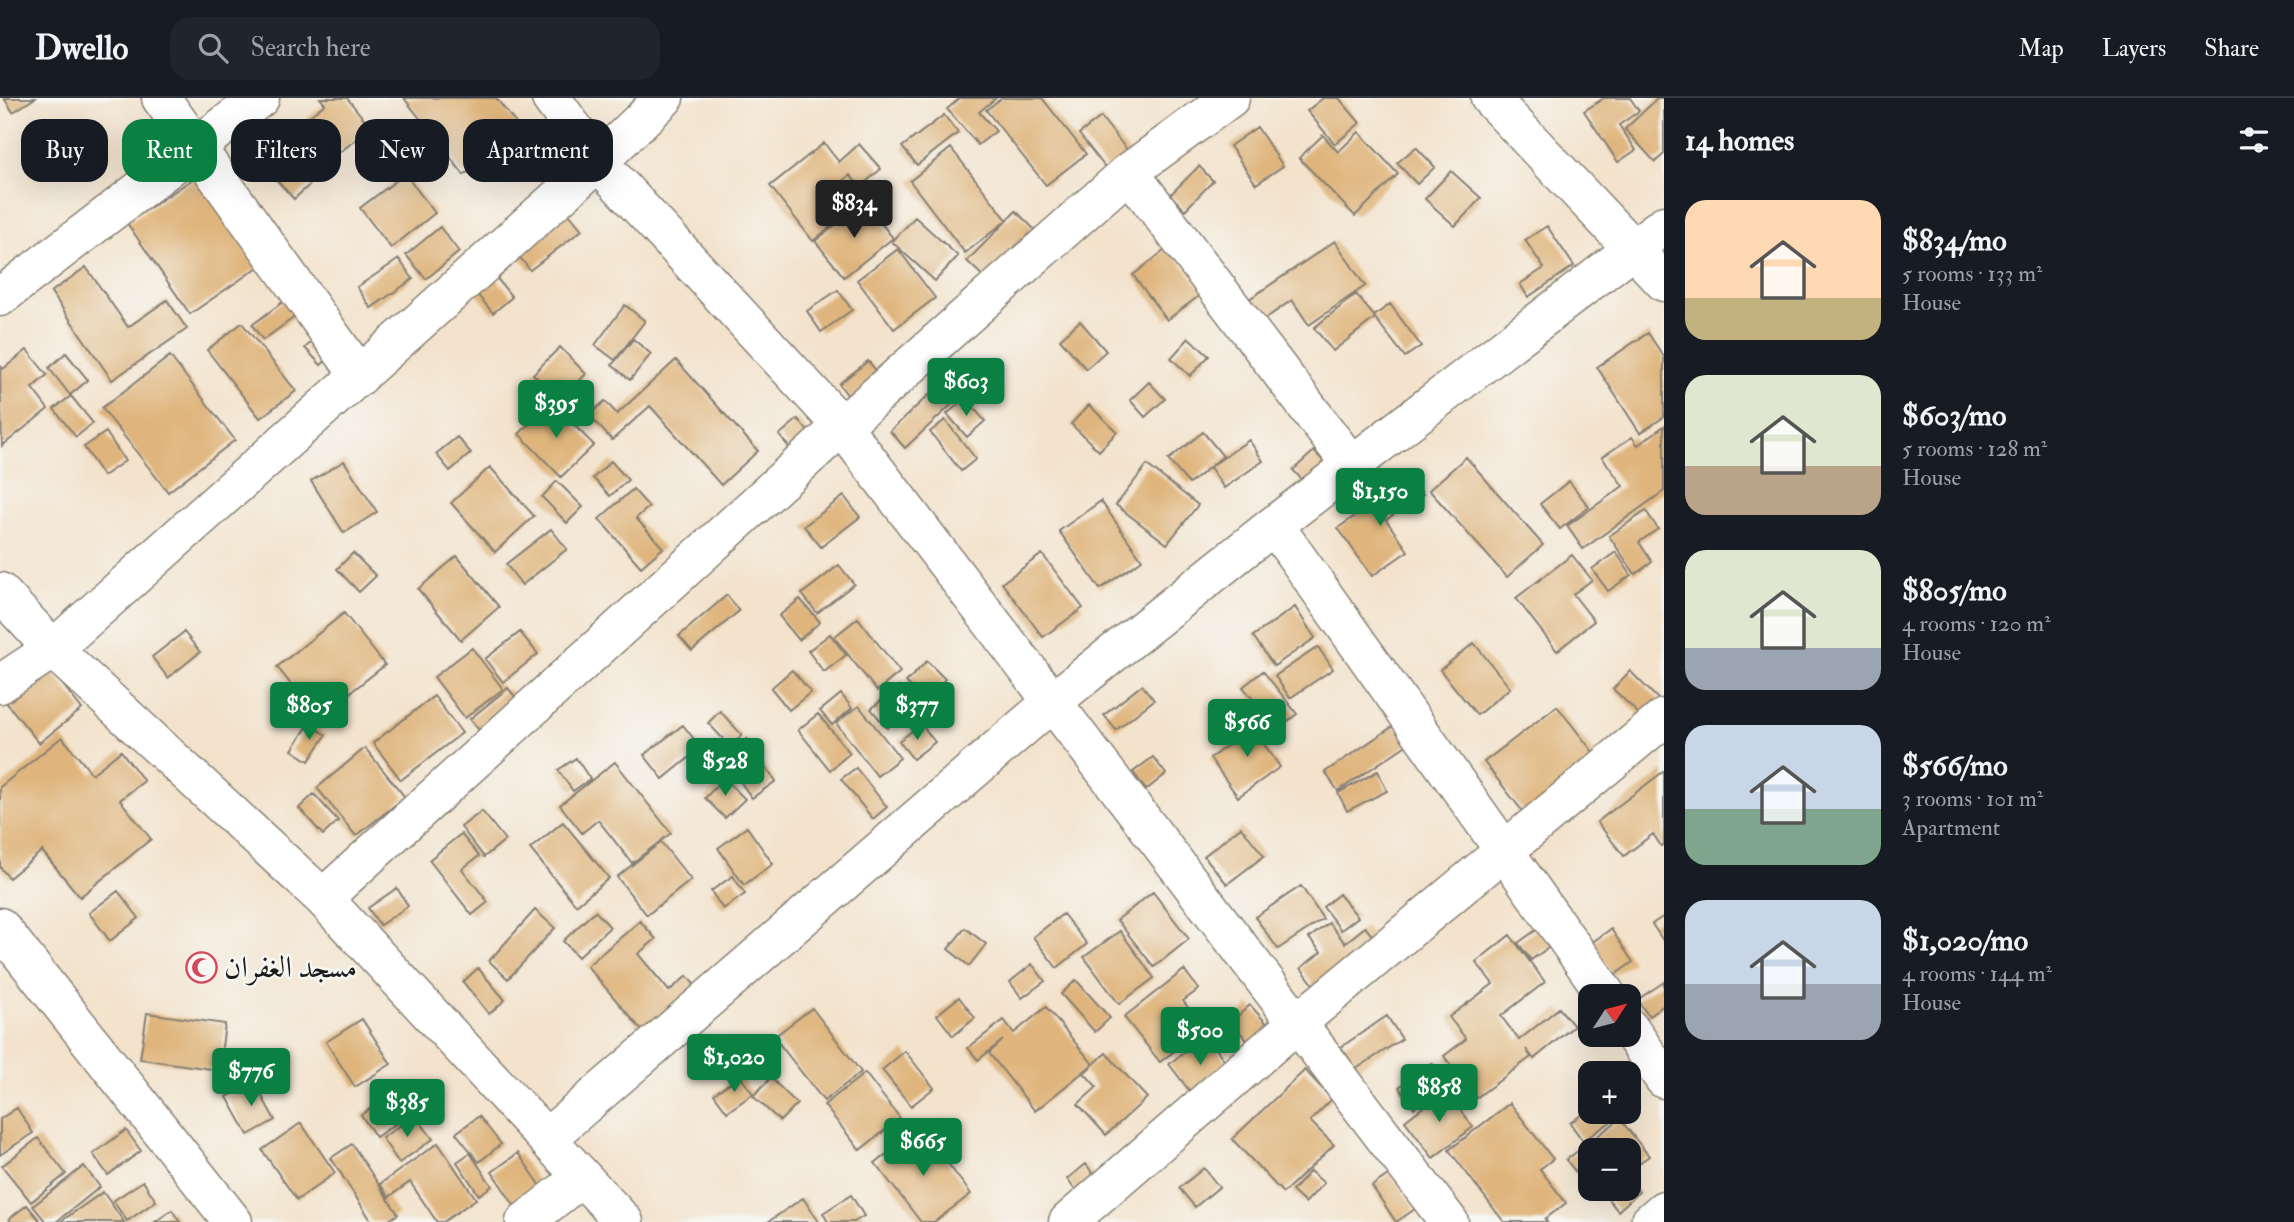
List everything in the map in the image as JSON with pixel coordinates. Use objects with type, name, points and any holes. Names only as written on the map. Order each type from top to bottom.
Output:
[{"type":"street","points":[[160,98],[176,119]]},
{"type":"street","points":[[217,130],[260,98]]},
{"type":"street","points":[[551,98],[566,119]]},
{"type":"street","points":[[613,147],[664,98]]},
{"type":"street","points":[[323,898],[842,426],[1129,172],[1230,98]]},
{"type":"street","points":[[1490,98],[1650,237],[1664,282]]},
{"type":"street","points":[[1129,172],[1352,466]]},
{"type":"street","points":[[217,175],[360,376]]},
{"type":"street","points":[[613,178],[842,426],[1449,1222]]},
{"type":"street","points":[[0,298],[149,182]]},
{"type":"street","points":[[0,684],[53,649],[576,182]]},
{"type":"street","points":[[548,1137],[1052,702],[1274,525],[1650,237]]},
{"type":"street","points":[[1274,525],[1599,984]]},
{"type":"street","points":[[0,592],[53,649],[323,898],[548,1137],[624,1222]]},
{"type":"street","points":[[1068,1222],[1297,1023],[1664,718]]},
{"type":"street","points":[[0,927],[233,1222]]},
{"type":"street","points":[[1641,1046],[1664,1079]]},
{"type":"street","points":[[525,1222],[582,1177]]},
{"type":"street","points":[[1650,1222],[1664,1210]]},
{"type":"building","points":[[4,98],[35,98],[13,112]]},
{"type":"building","points":[[320,98],[347,98],[364,119],[355,119],[355,140],[341,151],[341,119],[307,118],[325,104]]},
{"type":"building","points":[[404,98],[496,98],[512,119],[463,119],[463,174],[449,156],[449,119],[420,119]]},
{"type":"building","points":[[960,98],[996,98],[979,112],[996,131],[978,145],[947,109]]},
{"type":"building","points":[[1002,98],[1042,98],[1086,154],[1046,185],[986,110]]},
{"type":"building","points":[[1323,98],[1339,98],[1360,123],[1335,144],[1307,111]]},
{"type":"building","points":[[1604,98],[1630,98],[1639,111],[1619,125],[1636,150],[1618,162],[1584,111]]},
{"type":"building","points":[[1658,98],[1664,98],[1664,154],[1655,162],[1625,129]]},
{"type":"building","points":[[944,115],[958,133],[917,165],[902,147]]},
{"type":"building","points":[[1101,117],[1131,155],[1109,172],[1079,134]]},
{"type":"building","points":[[1257,127],[1283,166],[1256,184],[1230,146]]},
{"type":"building","points":[[1359,132],[1398,174],[1355,216],[1299,158],[1323,135],[1338,152]]},
{"type":"building","points":[[824,143],[839,162],[859,144],[881,169],[860,187],[850,175],[832,190],[850,211],[813,241],[770,186]]},
{"type":"building","points":[[1416,147],[1435,167],[1417,184],[1397,163]]},
{"type":"building","points":[[951,148],[1007,220],[965,253],[910,181]]},
{"type":"building","points":[[1199,166],[1213,181],[1185,210],[1170,195]]},
{"type":"building","points":[[1451,171],[1481,198],[1455,226],[1425,199]]},
{"type":"building","points":[[188,182],[208,182],[264,263],[190,314],[127,223]]},
{"type":"building","points":[[278,182],[313,182],[294,199]]},
{"type":"building","points":[[394,182],[411,182],[435,213],[391,248],[360,208]]},
{"type":"building","points":[[864,202],[893,238],[844,277],[815,241]]},
{"type":"building","points":[[566,210],[582,230],[530,270],[514,250]]},
{"type":"building","points":[[1016,211],[1037,232],[989,282],[967,261]]},
{"type":"building","points":[[915,217],[958,256],[935,281],[892,242]]},
{"type":"building","points":[[1547,226],[1574,266],[1528,297],[1520,284],[1544,268],[1525,240]]},
{"type":"building","points":[[440,227],[459,252],[426,279],[406,255]]},
{"type":"building","points":[[1335,241],[1365,286],[1309,325],[1292,300],[1262,321],[1248,300]]},
{"type":"building","points":[[1169,247],[1204,292],[1167,320],[1133,275]]},
{"type":"building","points":[[898,249],[935,298],[894,329],[857,280]]},
{"type":"building","points":[[399,259],[413,279],[371,308],[357,287]]},
{"type":"building","points":[[86,267],[128,327],[167,300],[187,329],[112,380],[51,292]]},
{"type":"building","points":[[495,276],[512,297],[493,313],[475,292]]},
{"type":"building","points":[[838,290],[852,310],[821,332],[807,311]]},
{"type":"building","points":[[1356,294],[1374,316],[1390,304],[1421,346],[1405,357],[1375,318],[1333,351],[1314,328]]},
{"type":"building","points":[[284,301],[296,316],[263,340],[252,325]]},
{"type":"building","points":[[625,305],[645,321],[615,360],[595,345]]},
{"type":"building","points":[[1080,321],[1106,351],[1086,369],[1060,339]]},
{"type":"building","points":[[242,323],[296,391],[260,418],[207,350]]},
{"type":"building","points":[[325,330],[341,348],[321,365],[305,348]]},
{"type":"building","points":[[1648,333],[1664,357],[1664,417],[1640,433],[1597,367]]},
{"type":"building","points":[[1189,338],[1209,356],[1190,376],[1171,358]]},
{"type":"building","points":[[633,339],[651,354],[630,380],[612,365]]},
{"type":"building","points":[[560,347],[586,374],[560,401],[533,374]]},
{"type":"building","points":[[27,350],[47,375],[32,388],[48,409],[2,446],[0,365],[3,369]]},
{"type":"building","points":[[66,353],[88,380],[70,395],[49,368]]},
{"type":"building","points":[[170,356],[235,440],[168,492],[102,408]]},
{"type":"building","points":[[676,360],[758,451],[721,485],[650,406],[612,440],[589,415],[605,401],[617,414]]},
{"type":"building","points":[[868,361],[881,376],[852,401],[839,384]]},
{"type":"building","points":[[946,379],[962,395],[905,448],[890,431]]},
{"type":"building","points":[[1149,382],[1165,399],[1145,417],[1130,400]]},
{"type":"building","points":[[71,396],[93,423],[76,437],[54,409]]},
{"type":"building","points":[[965,398],[985,421],[967,437],[947,414]]},
{"type":"building","points":[[551,402],[594,445],[561,477],[519,434]]},
{"type":"building","points":[[1089,405],[1117,432],[1099,451],[1071,424]]},
{"type":"building","points":[[798,419],[813,438],[794,453],[779,435]]},
{"type":"building","points":[[945,420],[976,459],[961,471],[930,432]]},
{"type":"building","points":[[1664,426],[1664,491],[1583,549],[1567,526],[1623,486],[1602,457],[1632,437],[1638,445]]},
{"type":"building","points":[[106,432],[125,461],[103,476],[84,447]]},
{"type":"building","points":[[1203,432],[1223,456],[1189,484],[1168,460]]},
{"type":"building","points":[[457,437],[471,453],[450,471],[436,454]]},
{"type":"building","points":[[1249,440],[1263,461],[1224,488],[1210,467]]},
{"type":"building","points":[[1314,451],[1335,474],[1313,492],[1293,470]]},
{"type":"building","points":[[1466,457],[1543,545],[1507,577],[1429,490]]},
{"type":"building","points":[[344,461],[377,512],[344,533],[311,481]]},
{"type":"building","points":[[611,461],[628,480],[610,496],[593,478]]},
{"type":"building","points":[[1147,465],[1198,505],[1167,544],[1116,505]]},
{"type":"building","points":[[490,467],[534,516],[495,552],[451,503]]},
{"type":"building","points":[[1410,477],[1423,494],[1386,520],[1408,551],[1372,576],[1338,528]]},
{"type":"building","points":[[557,481],[583,507],[567,523],[542,497]]},
{"type":"building","points":[[1569,481],[1589,507],[1560,529],[1540,504]]},
{"type":"building","points":[[633,489],[649,507],[636,518],[663,548],[641,567],[599,519]]},
{"type":"building","points":[[844,496],[860,517],[821,547],[804,526]]},
{"type":"building","points":[[1101,501],[1142,560],[1100,589],[1059,531]]},
{"type":"building","points":[[1646,511],[1658,529],[1639,542],[1652,562],[1635,574],[1609,536]]},
{"type":"building","points":[[551,529],[567,549],[522,585],[506,564]]},
{"type":"building","points":[[1616,552],[1631,575],[1608,591],[1592,569]]},
{"type":"building","points":[[353,553],[376,576],[359,592],[337,569]]},
{"type":"building","points":[[1042,554],[1083,608],[1043,637],[1002,583]]},
{"type":"building","points":[[1572,555],[1592,580],[1573,594],[1594,621],[1557,651],[1516,598]]},
{"type":"building","points":[[457,556],[499,607],[461,640],[418,589]]},
{"type":"building","points":[[839,565],[854,584],[817,613],[802,594]]},
{"type":"building","points":[[727,595],[739,611],[692,651],[679,636]]},
{"type":"building","points":[[800,599],[820,622],[799,640],[779,616]]},
{"type":"building","points":[[1295,607],[1315,638],[1274,666],[1253,636]]},
{"type":"building","points":[[344,613],[385,665],[318,718],[277,667]]},
{"type":"building","points":[[858,618],[900,672],[877,691],[834,637]]},
{"type":"building","points":[[184,632],[200,652],[168,678],[152,657]]},
{"type":"building","points":[[520,632],[538,654],[503,682],[485,659]]},
{"type":"building","points":[[830,634],[846,655],[824,672],[808,651]]},
{"type":"building","points":[[1474,643],[1510,688],[1477,715],[1440,670]]},
{"type":"building","points":[[1318,647],[1333,669],[1290,698],[1275,676]]},
{"type":"building","points":[[472,648],[503,689],[465,718],[434,677]]},
{"type":"building","points":[[927,661],[945,679],[925,701],[906,682]]},
{"type":"building","points":[[48,666],[82,709],[39,743],[5,701]]},
{"type":"building","points":[[792,670],[811,692],[789,710],[771,688]]},
{"type":"building","points":[[1263,671],[1297,714],[1277,729],[1243,687]]},
{"type":"building","points":[[1630,671],[1659,700],[1642,717],[1613,689]]},
{"type":"building","points":[[1142,685],[1154,700],[1116,730],[1104,715]]},
{"type":"building","points":[[898,687],[913,707],[887,728],[871,709]]},
{"type":"building","points":[[508,688],[529,714],[491,745],[470,719]]},
{"type":"building","points":[[841,694],[852,708],[832,725],[820,711]]},
{"type":"building","points":[[434,696],[462,733],[401,780],[373,743]]},
{"type":"building","points":[[859,706],[900,758],[877,776],[836,723]]},
{"type":"building","points":[[1557,706],[1604,766],[1531,822],[1484,762]]},
{"type":"building","points":[[720,711],[742,735],[731,747],[708,723]]},
{"type":"building","points":[[818,714],[850,753],[830,770],[798,730]]},
{"type":"building","points":[[1264,720],[1275,736],[1264,744],[1280,767],[1238,797],[1210,758]]},
{"type":"building","points":[[309,724],[326,735],[309,761],[292,750]]},
{"type":"building","points":[[921,724],[935,742],[913,759],[899,741]]},
{"type":"building","points":[[683,725],[701,748],[663,779],[644,755]]},
{"type":"building","points":[[1395,725],[1408,744],[1338,791],[1325,772]]},
{"type":"building","points":[[62,737],[92,774],[121,751],[144,781],[120,800],[151,839],[80,897],[42,851],[9,878],[0,867],[0,787]]},
{"type":"building","points":[[747,739],[762,757],[745,771],[730,752]]},
{"type":"building","points":[[365,748],[405,797],[356,836],[317,788]]},
{"type":"building","points":[[1153,757],[1166,774],[1146,790],[1133,772]]},
{"type":"building","points":[[576,758],[590,779],[573,791],[558,770]]},
{"type":"building","points":[[615,762],[671,833],[632,863],[598,820],[582,833],[560,805]]},
{"type":"building","points":[[762,763],[776,781],[752,798],[739,780]]},
{"type":"building","points":[[856,768],[887,807],[873,819],[841,779]]},
{"type":"building","points":[[1378,771],[1387,791],[1347,811],[1338,793]]},
{"type":"building","points":[[1664,771],[1664,844],[1661,846],[1653,834],[1624,856],[1597,822]]},
{"type":"building","points":[[724,778],[745,799],[725,818],[705,798]]},
{"type":"building","points":[[314,794],[338,821],[323,835],[299,808]]},
{"type":"building","points":[[482,811],[505,840],[484,857],[461,827]]},
{"type":"building","points":[[563,822],[609,878],[576,905],[530,849]]},
{"type":"building","points":[[747,827],[773,864],[744,885],[718,848]]},
{"type":"building","points":[[1241,827],[1264,856],[1227,884],[1204,856]]},
{"type":"building","points":[[461,834],[479,856],[462,869],[488,902],[472,915],[429,860]]},
{"type":"building","points":[[661,842],[691,880],[647,915],[617,877]]},
{"type":"building","points":[[733,876],[745,894],[723,909],[711,891]]},
{"type":"building","points":[[1301,886],[1323,919],[1278,949],[1255,917]]},
{"type":"building","points":[[397,888],[408,906],[380,925],[368,908]]},
{"type":"building","points":[[118,891],[139,918],[110,941],[89,913]]},
{"type":"building","points":[[1153,892],[1189,939],[1154,967],[1117,920]]},
{"type":"building","points":[[1339,894],[1358,917],[1341,930],[1323,907]]},
{"type":"building","points":[[535,910],[555,928],[508,979],[489,961]]},
{"type":"building","points":[[595,911],[610,927],[578,957],[563,941]]},
{"type":"building","points":[[1063,914],[1087,944],[1057,968],[1033,937]]},
{"type":"building","points":[[1664,916],[1664,942],[1652,924]]},
{"type":"building","points":[[640,921],[656,939],[638,954],[669,991],[687,976],[703,995],[650,1040],[587,966]]},
{"type":"building","points":[[1329,923],[1345,943],[1365,927],[1380,945],[1320,993],[1301,968],[1321,952],[1309,938]]},
{"type":"building","points":[[965,928],[986,944],[969,966],[948,949]]},
{"type":"building","points":[[1539,928],[1552,945],[1531,960],[1518,943]]},
{"type":"building","points":[[1611,929],[1633,962],[1613,976],[1591,943]]},
{"type":"building","points":[[1120,931],[1154,978],[1119,1004],[1084,957]]},
{"type":"building","points":[[1510,935],[1545,982],[1501,1016],[1519,1040],[1559,1008],[1574,1026],[1534,1059],[1526,1049],[1531,1057],[1476,1098],[1444,1056],[1466,1039],[1449,1017],[1493,984],[1476,962]]},
{"type":"building","points":[[1032,964],[1045,981],[1022,998],[1010,982]]},
{"type":"building","points":[[478,968],[505,1000],[489,1014],[463,982]]},
{"type":"building","points":[[1184,970],[1199,989],[1183,1001],[1204,1028],[1160,1062],[1124,1017]]},
{"type":"building","points":[[1076,980],[1110,1018],[1095,1032],[1061,994]]},
{"type":"building","points":[[1664,982],[1664,1005],[1649,1016],[1642,1007],[1642,997]]},
{"type":"building","points":[[959,997],[975,1018],[953,1036],[937,1015]]},
{"type":"building","points":[[1250,1005],[1278,1036],[1258,1053],[1231,1022]]},
{"type":"building","points":[[1046,1007],[1093,1064],[1035,1111],[989,1053],[1003,1040],[978,1060],[968,1048],[1004,1020],[1014,1033]]},
{"type":"building","points":[[812,1008],[861,1072],[824,1101],[774,1037]]},
{"type":"building","points":[[147,1013],[225,1024],[219,1070],[140,1059]]},
{"type":"building","points":[[1387,1016],[1402,1039],[1356,1069],[1341,1047]]},
{"type":"building","points":[[362,1019],[391,1064],[355,1087],[326,1042]]},
{"type":"building","points":[[1206,1036],[1232,1070],[1195,1098],[1169,1064]]},
{"type":"building","points":[[905,1051],[934,1088],[911,1106],[882,1070]]},
{"type":"building","points":[[1106,1053],[1147,1098],[1106,1135],[1078,1104],[1097,1087],[1084,1073]]},
{"type":"building","points":[[1432,1063],[1447,1085],[1414,1108],[1399,1087]]},
{"type":"building","points":[[1305,1070],[1332,1099],[1310,1121],[1334,1145],[1283,1193],[1232,1139]]},
{"type":"building","points":[[865,1073],[900,1118],[860,1150],[824,1105]]},
{"type":"building","points":[[740,1076],[753,1094],[727,1112],[714,1094]]},
{"type":"building","points":[[771,1078],[797,1104],[780,1121],[753,1096]]},
{"type":"building","points":[[254,1082],[275,1120],[248,1135],[227,1097]]},
{"type":"building","points":[[399,1089],[414,1111],[376,1137],[361,1115]]},
{"type":"building","points":[[1445,1090],[1473,1127],[1433,1158],[1405,1121]]},
{"type":"building","points":[[1510,1103],[1553,1159],[1540,1169],[1566,1203],[1545,1219],[1547,1222],[1504,1222],[1449,1150]]},
{"type":"building","points":[[17,1108],[33,1133],[0,1155],[0,1119]]},
{"type":"building","points":[[415,1115],[433,1139],[399,1163],[382,1138]]},
{"type":"building","points":[[479,1116],[501,1144],[479,1162],[456,1133]]},
{"type":"building","points":[[1578,1117],[1578,1124],[1607,1124],[1587,1138],[1581,1138],[1570,1123]]},
{"type":"building","points":[[301,1123],[335,1173],[297,1200],[262,1150]]},
{"type":"building","points":[[1613,1124],[1624,1124],[1635,1138],[1595,1138]]},
{"type":"building","points":[[921,1128],[971,1194],[934,1222],[921,1222],[875,1163]]},
{"type":"building","points":[[126,1130],[141,1151],[108,1175],[93,1154]]},
{"type":"building","points":[[38,1138],[66,1174],[31,1202],[2,1166]]},
{"type":"building","points":[[438,1143],[476,1199],[443,1222],[437,1222],[410,1182],[389,1197],[380,1184]]},
{"type":"building","points":[[352,1144],[398,1214],[386,1222],[372,1222],[331,1158]]},
{"type":"building","points":[[1641,1146],[1649,1156],[1641,1162]]},
{"type":"building","points":[[1578,1151],[1578,1175],[1566,1160]]},
{"type":"building","points":[[470,1153],[492,1186],[479,1195],[457,1162]]},
{"type":"building","points":[[518,1153],[543,1189],[516,1208],[492,1172]]},
{"type":"building","points":[[1086,1164],[1098,1181],[1079,1195],[1067,1179]]},
{"type":"building","points":[[84,1166],[100,1187],[56,1222],[46,1222],[33,1206]]},
{"type":"building","points":[[1204,1168],[1219,1187],[1195,1207],[1179,1188]]},
{"type":"building","points":[[1310,1171],[1324,1183],[1305,1203],[1292,1191]]},
{"type":"building","points":[[1391,1173],[1415,1209],[1396,1222],[1372,1186]]},
{"type":"building","points":[[143,1181],[156,1201],[127,1221],[113,1201]]},
{"type":"building","points":[[103,1192],[124,1222],[60,1222]]},
{"type":"building","points":[[851,1195],[864,1216],[854,1222],[828,1222],[823,1213]]},
{"type":"building","points":[[803,1198],[819,1222],[768,1222]]},
{"type":"building","points":[[1610,1201],[1629,1201],[1618,1211]]},
{"type":"building","points":[[27,1205],[41,1222],[11,1222],[9,1219]]},
{"type":"building","points":[[172,1210],[180,1222],[155,1222]]},
{"type":"place","name":"مسجد الغفران","points":[[201,967]]}]
